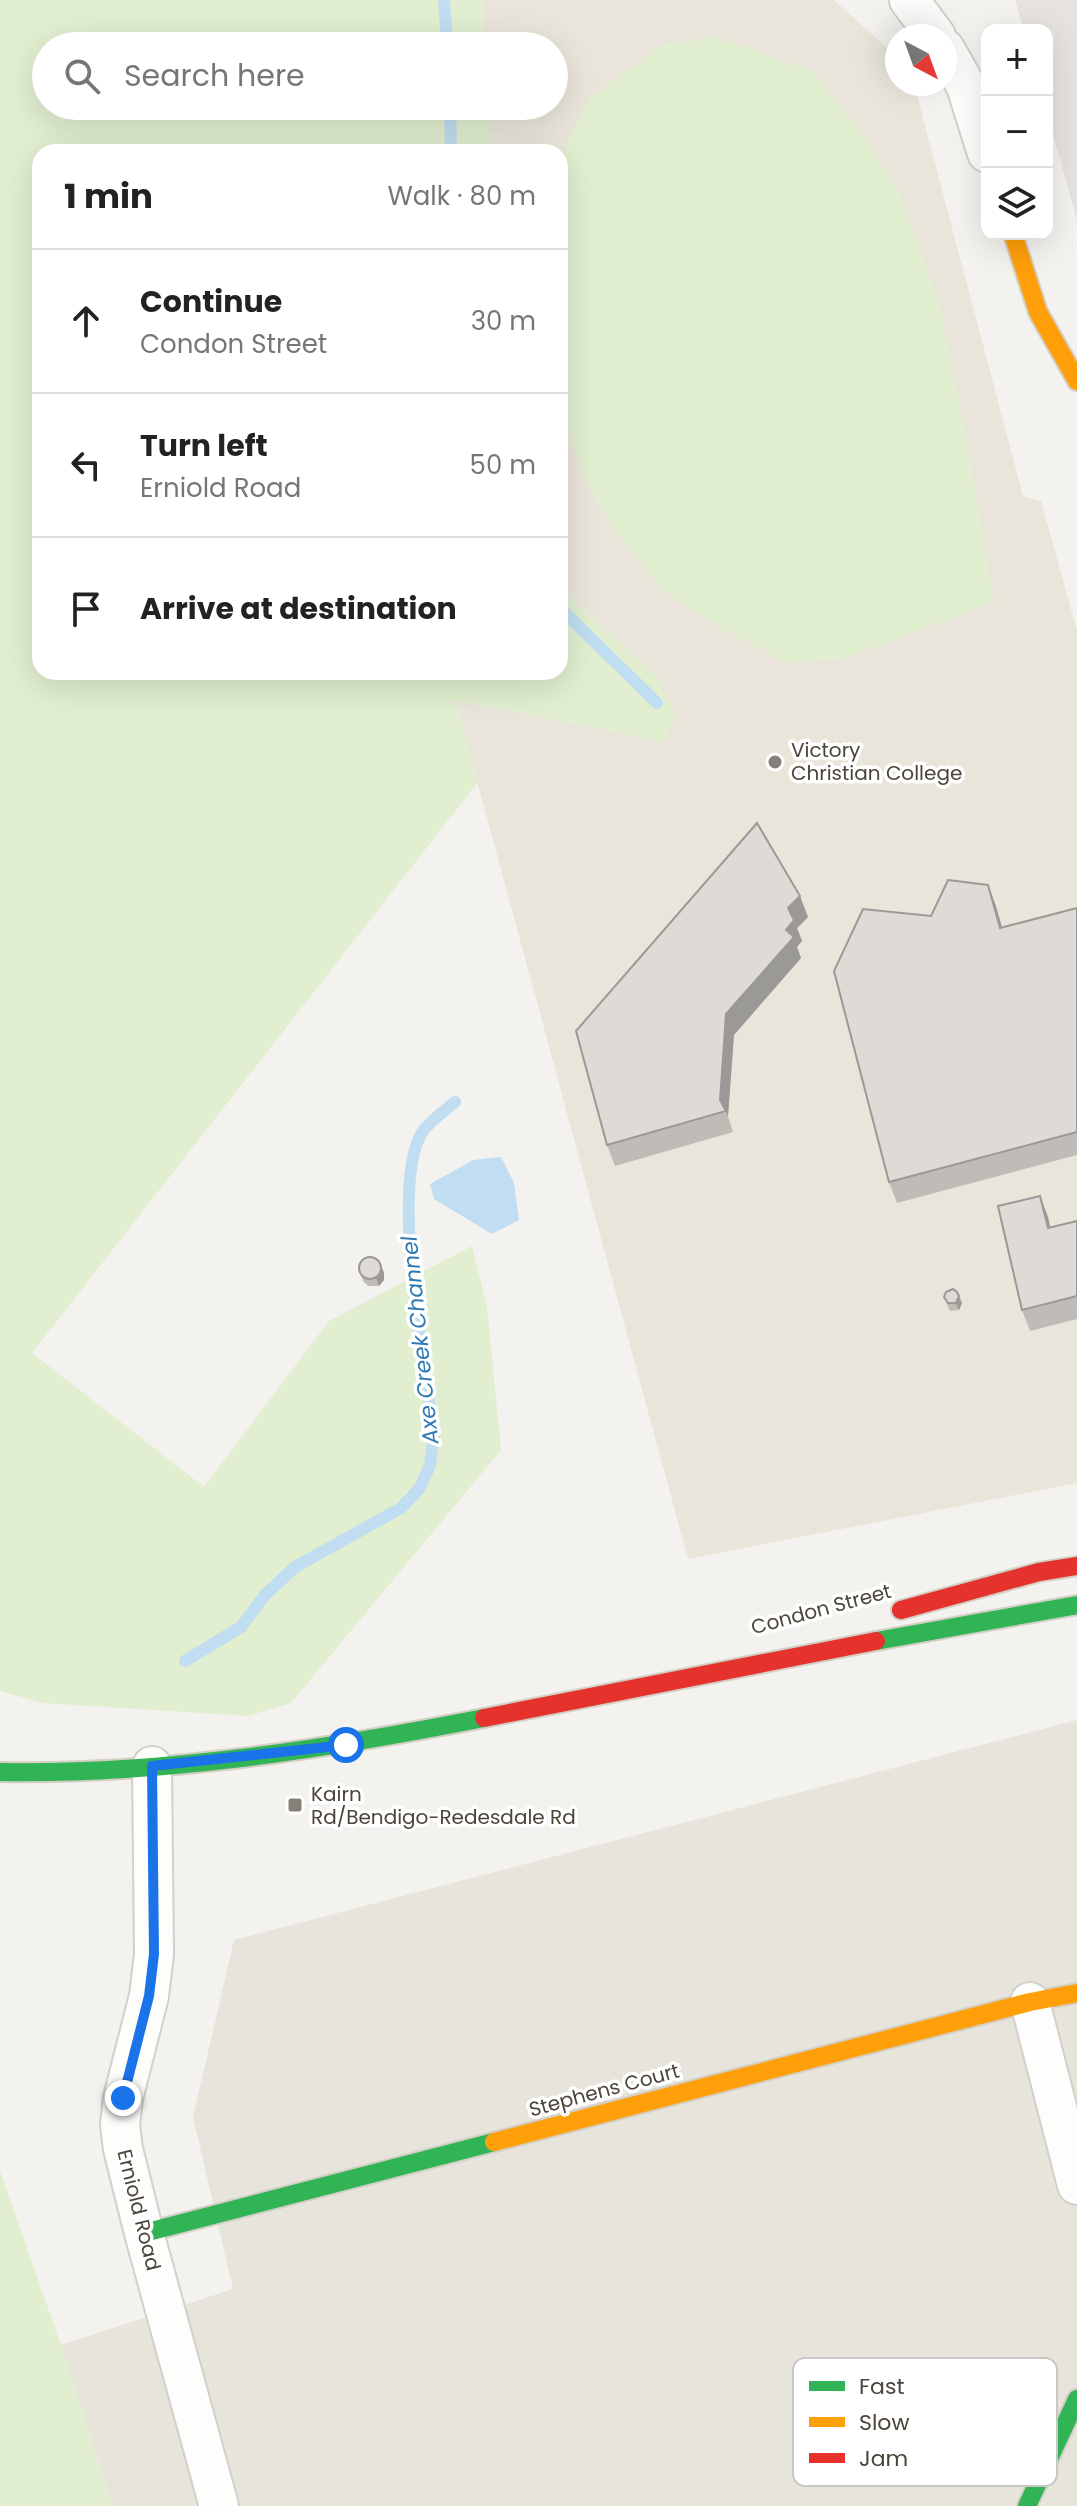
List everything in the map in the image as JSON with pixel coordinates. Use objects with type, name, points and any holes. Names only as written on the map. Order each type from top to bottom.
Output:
[{"type":"main road","points":[[1015,240],[1038,312],[1077,381]]},
{"type":"main road","name":"Condon Street","points":[[885,1614],[1039,1572],[1077,1566]]},
{"type":"main road","name":"Condon Street","points":[[0,1772],[47,1773],[152,1766],[346,1745],[949,1627],[1077,1605]]},
{"type":"main road","name":"Condon Street","points":[[579,1699],[809,1635]]},
{"type":"main road","name":"Stephens Court","points":[[144,2233],[1030,2002],[1077,1993]]},
{"type":"main road","points":[[1057,2442],[1077,2399]]},
{"type":"main road","points":[[1027,2506],[1036,2486]]},
{"type":"street","points":[[909,0],[927,24]]},
{"type":"street","points":[[957,70],[966,86],[981,134]]},
{"type":"street","name":"Erniold Road","points":[[152,1766],[154,1954],[149,1996],[123,2098],[120,2125],[144,2233],[219,2506]]},
{"type":"street","points":[[1030,2002],[1077,2185]]},
{"type":"shaded area","name":"Victory Christian College","points":[[482,0],[834,0],[885,46],[885,96],[917,96],[1023,496],[1041,501],[1077,631],[1077,1483],[688,1559],[455,700],[664,741],[655,675],[568,596],[568,144],[492,144],[490,120],[568,120],[568,32],[484,32]]},
{"type":"shaded area","points":[[1015,0],[1077,0],[1077,220],[1053,134],[1053,24],[1022,24]]},
{"type":"shaded area","points":[[1077,1720],[1077,2506],[112,2506],[61,2345],[233,2289],[193,2117],[234,1940]]},
{"type":"green space","points":[[0,0],[482,0],[484,32],[32,32],[32,120],[490,120],[492,144],[32,144],[32,680],[568,680],[568,596],[655,675],[676,714],[665,742],[455,700],[478,782],[32,1353],[204,1487],[329,1321],[472,1246],[487,1306],[501,1450],[291,1703],[248,1716],[43,1703],[0,1691]]},
{"type":"green space","points":[[716,37],[812,71],[865,138],[900,194],[939,303],[994,602],[843,659],[787,663],[721,628],[664,591],[615,531],[582,473],[568,429],[567,144],[590,98],[663,45]]},
{"type":"green space","points":[[0,2171],[61,2345],[112,2506],[0,2506]]},
{"type":"water","points":[[501,1157],[514,1183],[519,1220],[492,1234],[434,1199],[430,1184],[473,1160]]},
{"type":"building","points":[[757,823],[800,896],[788,908],[794,920],[786,930],[794,937],[726,1014],[720,1100],[726,1111],[607,1145],[576,1031]]},
{"type":"building","points":[[948,880],[988,885],[1000,928],[1077,908],[1077,1132],[889,1182],[834,971],[863,909],[931,916]]},
{"type":"building","points":[[1040,1196],[1048,1228],[1077,1221],[1077,1296],[1022,1310],[998,1206]]},
{"type":"building","points":[[370,1257],[378,1260],[381,1268],[378,1276],[370,1279],[362,1276],[359,1268],[362,1260]]},
{"type":"building","points":[[953,1289],[959,1296],[956,1303],[948,1303],[944,1297],[946,1292]]},
{"type":"waterway","name":"Axe Creek Channel","points":[[444,0],[446,32]]},
{"type":"waterway","name":"Axe Creek Channel","points":[[450,120],[451,144]]},
{"type":"waterway","name":"Axe Creek Channel","points":[[568,616],[657,703]]},
{"type":"waterway","name":"Axe Creek Channel","points":[[185,1661],[241,1627],[265,1595],[295,1567],[401,1508],[420,1488],[430,1465],[434,1434],[412,1277],[409,1190],[413,1156],[423,1131],[455,1102]]},
{"type":"traffic: fast","points":[[876,1641],[1077,1605]]},
{"type":"traffic: fast","points":[[0,1772],[121,1769],[244,1758],[484,1718]]},
{"type":"traffic: fast","points":[[144,2233],[494,2142]]},
{"type":"traffic: fast","points":[[1057,2442],[1077,2399]]},
{"type":"traffic: fast","points":[[1027,2506],[1036,2486]]},
{"type":"traffic: slow","points":[[1015,240],[1038,312],[1077,381]]},
{"type":"traffic: slow","points":[[494,2142],[1030,2002],[1077,1993]]},
{"type":"traffic: jam","points":[[901,1610],[1039,1572],[1077,1566]]},
{"type":"traffic: jam","points":[[484,1718],[876,1641]]},
{"type":"place","name":"Victory Christian College","points":[[775,762]]},
{"type":"place","name":"Kairn Rd/Bendigo-Redesdale Rd","points":[[295,1805]]},
{"type":"route","points":[[123,2098],[149,1996],[154,1954],[152,1766],[346,1745]]}]
